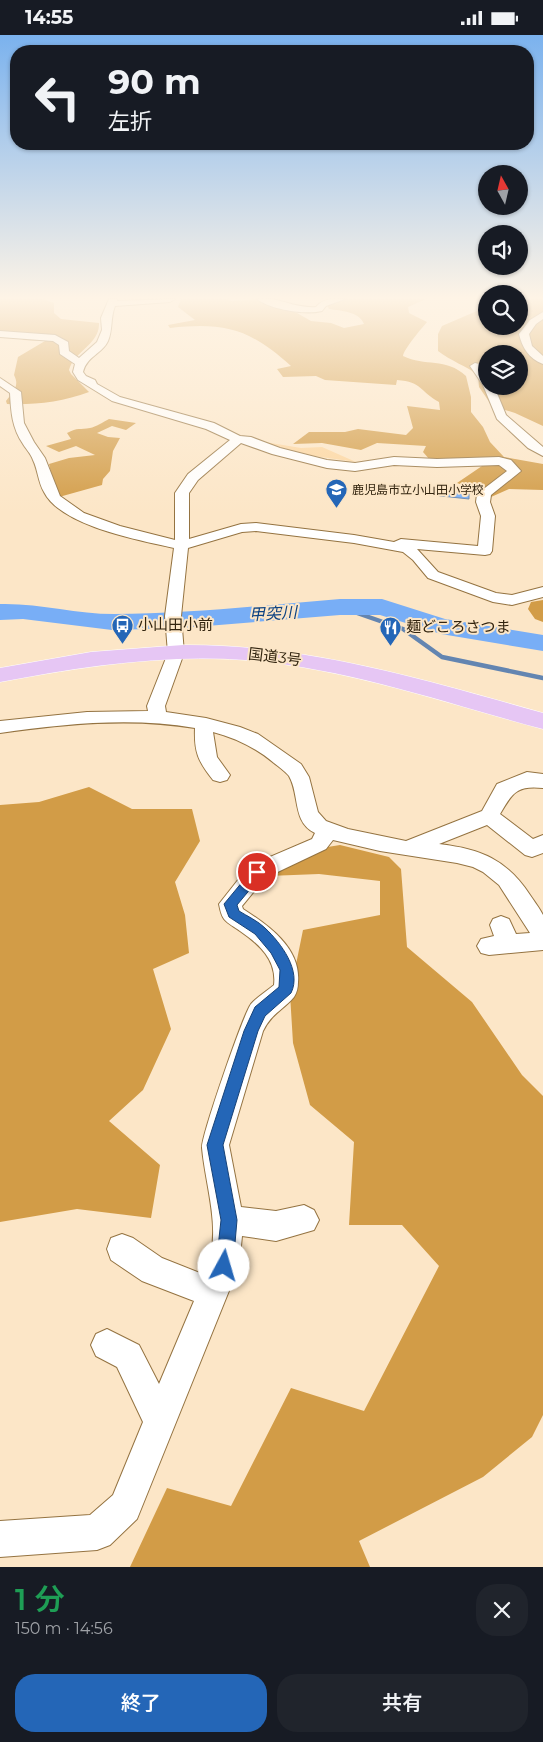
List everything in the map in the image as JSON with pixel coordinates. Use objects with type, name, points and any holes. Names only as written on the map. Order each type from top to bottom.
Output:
[{"type":"highway","name":"国道3号","points":[[0,675],[175,645],[325,664],[421,687],[543,721]]},
{"type":"street","points":[[0,381],[15,392],[18,423],[28,443],[39,458],[50,492],[55,499],[79,516],[115,529],[181,546],[241,529],[256,527],[354,539],[486,551],[488,516],[483,502],[484,493],[515,471],[507,463],[500,461],[437,463],[394,461],[355,467],[295,457],[246,440],[237,439],[210,426],[116,399],[82,378],[78,373],[79,370]]},
{"type":"street","points":[[492,395],[502,417],[532,445],[543,452]]},
{"type":"street","points":[[158,717],[156,706],[175,645],[173,616],[181,546],[184,489],[192,477],[234,445],[237,439]]},
{"type":"street","points":[[354,539],[408,549],[418,557],[433,575],[493,597],[512,600],[543,592]]},
{"type":"street","points":[[0,727],[52,719],[158,717],[234,731],[267,749],[294,769],[300,781],[306,814],[315,824],[328,831],[408,848],[475,859],[500,873],[523,903],[543,936]]},
{"type":"street","points":[[204,725],[200,755],[206,758],[220,775]]},
{"type":"street","points":[[408,848],[489,816],[504,789],[527,779],[543,781]]},
{"type":"street","points":[[489,816],[532,849],[543,843]]},
{"type":"street","points":[[0,1539],[97,1532],[125,1507],[224,1266],[229,1220],[215,1145],[251,1031],[260,1012],[286,989],[287,970],[276,949],[259,931],[233,914],[230,904],[257,872],[319,844],[328,831]]},
{"type":"street","points":[[500,938],[524,944],[543,941]]},
{"type":"street","points":[[229,1220],[276,1226],[304,1220]]},
{"type":"street","points":[[122,1249],[153,1269],[213,1293]]},
{"type":"street","points":[[107,1345],[128,1356],[160,1421]]},
{"type":"shaded area","points":[[15,370],[69,370],[89,392],[48,402],[7,404],[6,401],[16,386]]},
{"type":"shaded area","points":[[278,370],[459,370],[466,376],[471,397],[471,412],[483,427],[490,442],[504,457],[543,464],[543,490],[509,489],[491,497],[477,496],[471,488],[457,483],[482,466],[468,459],[430,460],[423,452],[426,446],[377,443],[361,450],[322,443],[293,444],[309,432],[345,432],[358,429],[406,435],[413,428],[407,406],[440,410],[439,402],[416,385],[405,381],[397,380],[396,385],[325,380],[316,376],[283,377]]},
{"type":"shaded area","points":[[528,370],[543,370],[543,426],[515,413],[492,406],[484,395],[528,395]]},
{"type":"shaded area","points":[[109,419],[136,423],[126,430],[112,426],[97,433],[108,437],[120,438],[113,451],[110,471],[103,479],[102,485],[59,497],[54,487],[49,464],[69,458],[95,455],[76,446],[59,452],[46,446],[71,439],[67,433],[71,431],[97,426]]},
{"type":"shaded area","points":[[253,440],[301,448],[322,447],[356,462],[314,456]]},
{"type":"shaded area","points":[[543,600],[543,622],[535,619],[528,609],[531,602]]},
{"type":"shaded area","points":[[89,787],[132,809],[192,809],[200,841],[175,882],[185,915],[189,953],[153,969],[171,1029],[143,1090],[109,1121],[160,1165],[151,1218],[77,1209],[0,1222],[0,805],[39,802]]},
{"type":"shaded area","points":[[340,845],[389,857],[401,869],[407,947],[472,1002],[522,1075],[543,1096],[543,1415],[532,1437],[483,1477],[359,1541],[370,1567],[130,1567],[167,1488],[231,1506],[291,1388],[364,1411],[439,1266],[402,1225],[349,1225],[354,1142],[310,1105],[293,1043],[290,994],[303,930],[380,915],[380,881],[319,874],[268,876],[309,850]]},
{"type":"water","points":[[425,487],[469,491],[469,499],[423,494]]},
{"type":"waterway","points":[[340,607],[403,629],[442,657],[543,678]]},
{"type":"waterway","name":"甲突川","points":[[0,612],[23,611],[112,622],[182,620],[340,607],[382,607],[441,626],[543,643]]},
{"type":"place","name":"鹿児島市立小山田小学校","points":[[336,509]]},
{"type":"place","name":"小山田小前","points":[[122,644]]},
{"type":"place","name":"麺どころさつま","points":[[390,646]]},
{"type":"route","points":[[224,1266],[229,1220],[215,1145],[251,1031],[260,1012],[286,989],[287,970],[276,949],[259,931],[233,914],[230,904],[257,872]]}]
